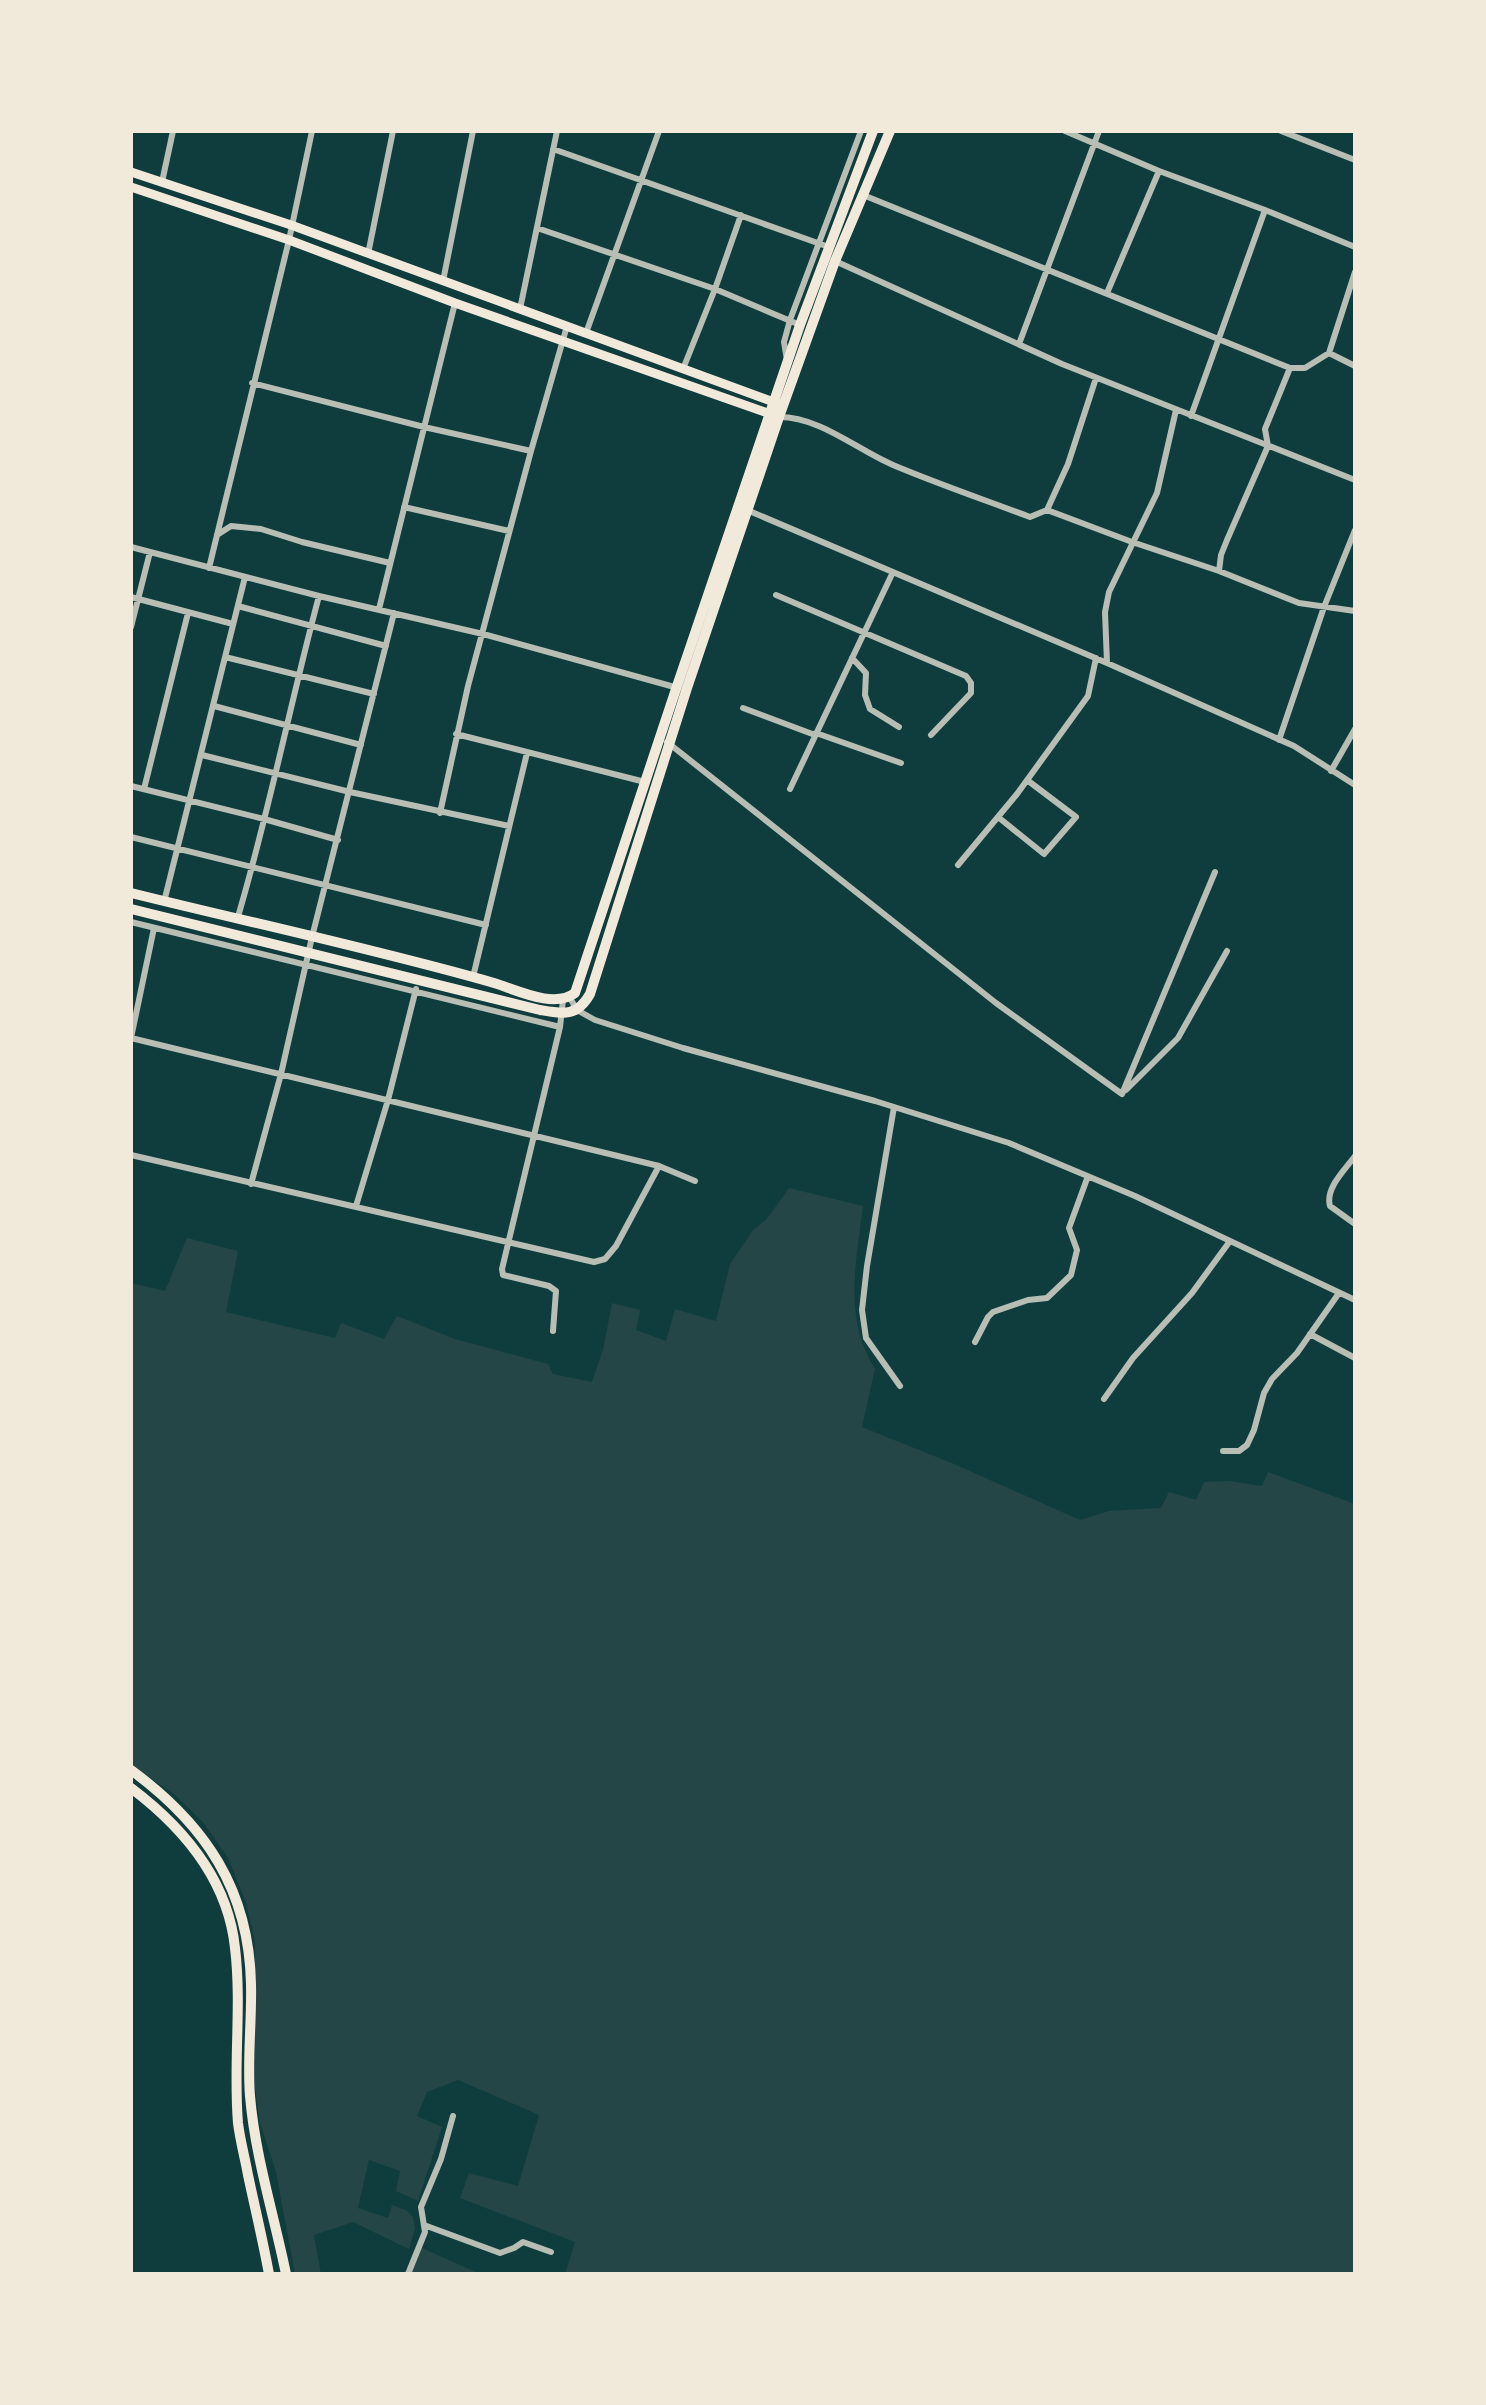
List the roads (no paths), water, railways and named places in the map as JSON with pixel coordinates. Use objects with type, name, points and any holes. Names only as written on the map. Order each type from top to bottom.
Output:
[{"type":"main road","points":[[777,410],[795,322],[829,247],[873,131]]},
{"type":"main road","points":[[131,894],[312,936],[473,977],[546,999],[566,999],[575,993],[660,736],[681,688],[777,410],[835,261],[890,131]]},
{"type":"main road","points":[[131,172],[291,225],[567,326],[683,369],[777,410]]},
{"type":"main road","points":[[131,187],[289,240],[562,341],[777,410]]},
{"type":"main road","points":[[131,909],[309,952],[417,985],[562,1014],[578,1010],[590,993],[670,744],[681,688]]},
{"type":"main road","points":[[131,1770],[174,1804],[202,1838],[219,1861],[244,1918],[251,1982],[250,2095],[286,2274]]},
{"type":"main road","points":[[131,1788],[164,1814],[208,1866],[229,1920],[235,1947],[238,2127],[269,2274]]},
{"type":"street","points":[[162,182],[173,131]]},
{"type":"street","points":[[209,568],[289,240],[312,131]]},
{"type":"street","points":[[368,254],[393,131]]},
{"type":"street","points":[[443,281],[473,131]]},
{"type":"street","points":[[520,309],[557,131]]},
{"type":"street","points":[[586,333],[659,131]]},
{"type":"street","points":[[537,228],[716,289],[795,322],[818,243],[861,131]]},
{"type":"street","points":[[1065,131],[1159,171],[1355,247]]},
{"type":"street","points":[[1019,344],[1099,131]]},
{"type":"street","points":[[1281,131],[1355,160]]},
{"type":"street","points":[[553,149],[829,247]]},
{"type":"street","points":[[1107,293],[1159,171]]},
{"type":"street","points":[[863,195],[1290,368],[1305,368],[1329,354],[1355,272]]},
{"type":"street","points":[[1191,416],[1265,210]]},
{"type":"street","points":[[683,369],[716,289],[741,215]]},
{"type":"street","points":[[835,261],[1096,378],[1355,480]]},
{"type":"street","points":[[379,609],[454,303]]},
{"type":"street","points":[[440,813],[456,734],[509,531],[567,326]]},
{"type":"street","points":[[1329,354],[1355,366]]},
{"type":"street","points":[[1219,571],[1221,555],[1268,446],[1265,429],[1290,368]]},
{"type":"street","points":[[1047,510],[1068,464],[1096,378]]},
{"type":"street","points":[[252,383],[531,452]]},
{"type":"street","points":[[777,410],[856,444],[891,464],[1030,517],[1047,510],[1219,571],[1299,603],[1355,611]]},
{"type":"street","points":[[777,410],[794,417]]},
{"type":"street","points":[[1108,663],[1106,603],[1157,493],[1176,410]]},
{"type":"street","points":[[404,507],[509,531]]},
{"type":"street","points":[[743,508],[1108,663],[1294,746],[1355,785]]},
{"type":"street","points":[[217,535],[231,526],[261,529],[302,542],[390,563]]},
{"type":"street","points":[[1279,740],[1324,607],[1355,530]]},
{"type":"street","points":[[131,547],[319,596],[483,634],[681,688]]},
{"type":"street","points":[[131,627],[135,598],[150,552]]},
{"type":"street","points":[[790,789],[893,572]]},
{"type":"street","points":[[164,902],[245,577]]},
{"type":"street","points":[[776,595],[966,676],[971,683],[971,693],[931,735]]},
{"type":"street","points":[[237,920],[253,866],[319,596]]},
{"type":"street","points":[[135,598],[233,624]]},
{"type":"street","points":[[238,606],[386,646]]},
{"type":"street","points":[[144,789],[188,613]]},
{"type":"street","points":[[251,1184],[281,1074],[312,936],[327,886],[394,613]]},
{"type":"street","points":[[225,657],[373,694]]},
{"type":"street","points":[[958,865],[1027,780],[1088,696],[1096,658]]},
{"type":"street","points":[[852,659],[866,673],[865,695],[870,709],[899,727]]},
{"type":"street","points":[[214,706],[361,745]]},
{"type":"street","points":[[743,708],[901,764]]},
{"type":"street","points":[[1332,771],[1355,729]]},
{"type":"street","points":[[456,734],[645,782]]},
{"type":"street","points":[[660,736],[996,1003],[1122,1094]]},
{"type":"street","points":[[473,977],[527,752]]},
{"type":"street","points":[[202,755],[440,813],[509,826]]},
{"type":"street","points":[[998,817],[1044,854],[1076,817],[1027,780]]},
{"type":"street","points":[[131,786],[338,840]]},
{"type":"street","points":[[131,837],[486,925]]},
{"type":"street","points":[[1122,1094],[1215,872]]},
{"type":"street","points":[[131,922],[305,966],[417,985],[560,1027]]},
{"type":"street","points":[[154,928],[131,1038],[659,1166],[695,1181]]},
{"type":"street","points":[[1122,1094],[1178,1038],[1227,951]]},
{"type":"street","points":[[356,1206],[388,1100],[417,985]]},
{"type":"street","points":[[553,1331],[556,1291],[549,1286],[503,1275],[502,1269],[506,1243],[566,999],[594,1020],[1009,1143],[1136,1195],[1355,1300]]},
{"type":"street","points":[[894,1107],[862,1310],[866,1338],[900,1386]]},
{"type":"street","points":[[131,1156],[594,1262],[605,1259],[616,1246],[659,1166]]},
{"type":"street","points":[[1355,1156],[1330,1191],[1328,1198],[1329,1206],[1355,1224]]},
{"type":"street","points":[[975,1342],[993,1312],[1028,1300],[1047,1298],[1071,1275],[1077,1251],[1069,1228],[1088,1176]]},
{"type":"street","points":[[1104,1399],[1133,1358],[1192,1293],[1230,1241]]},
{"type":"street","points":[[1223,1451],[1239,1451],[1247,1445],[1264,1393],[1272,1379],[1297,1353],[1339,1293]]},
{"type":"street","points":[[1310,1334],[1355,1358]]},
{"type":"street","points":[[408,2274],[425,2232],[421,2207],[441,2159],[453,2116]]},
{"type":"street","points":[[424,2225],[500,2253],[523,2242],[551,2252]]}]
